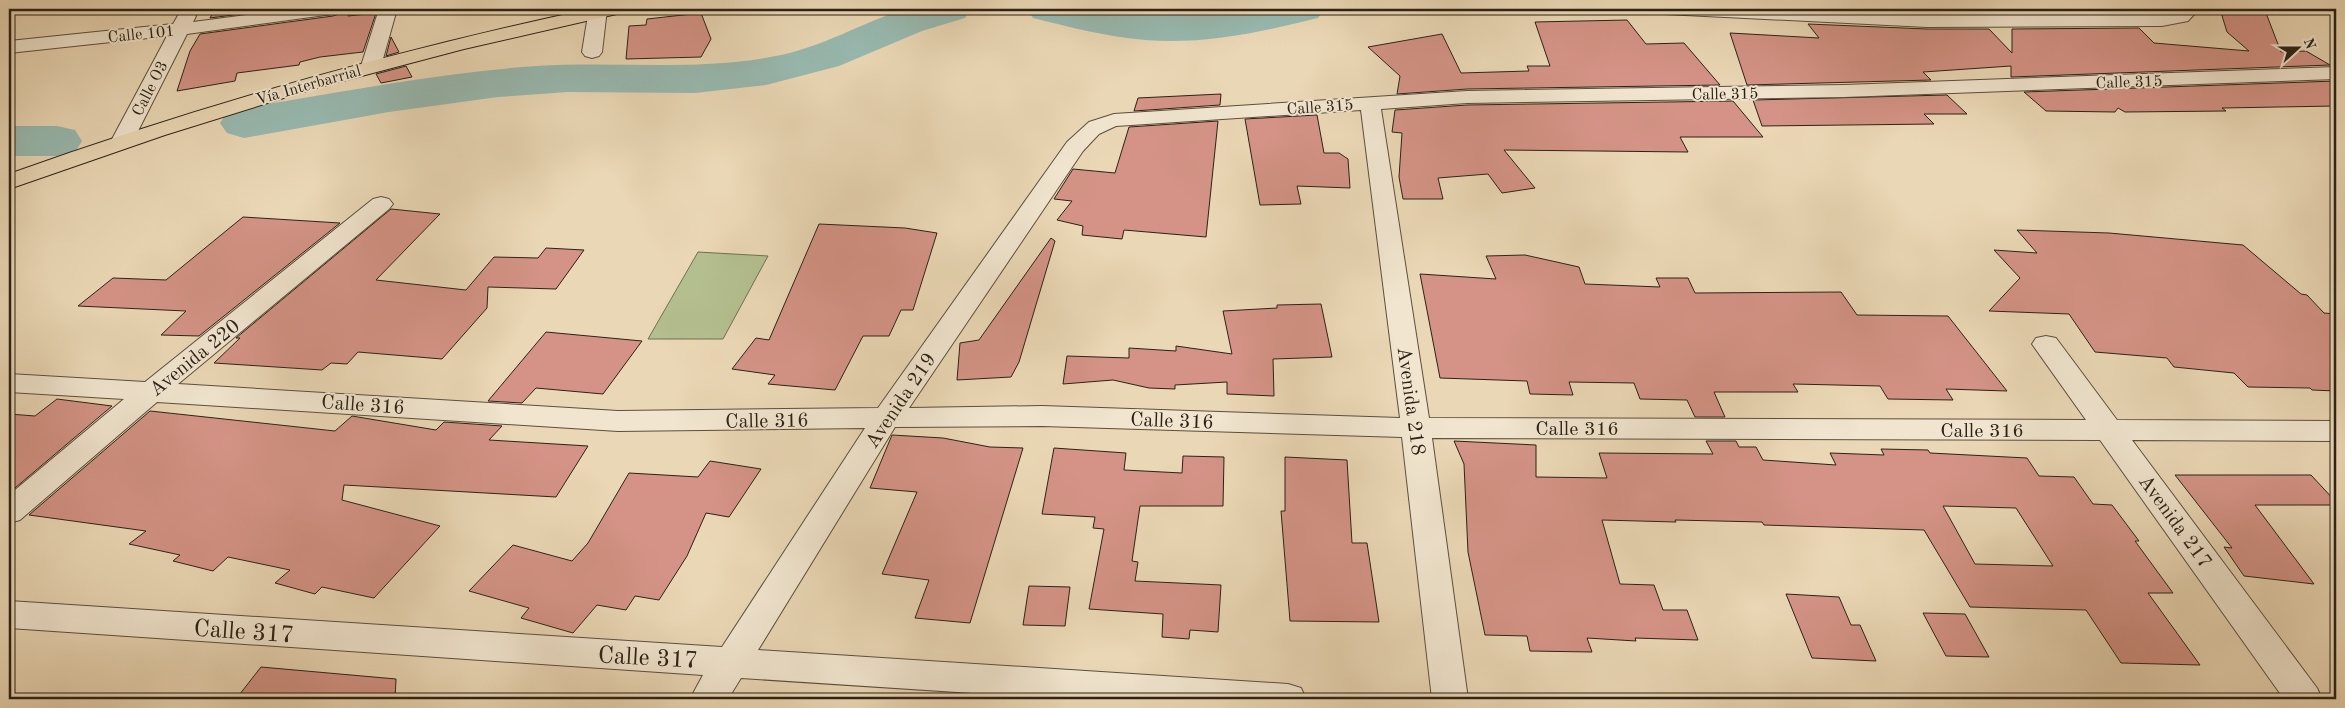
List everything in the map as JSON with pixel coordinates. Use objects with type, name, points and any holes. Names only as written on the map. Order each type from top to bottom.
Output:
[{"type":"main road","name":"Vía Interbarrial","points":[[9,182],[122,141],[371,66],[604,10]]},
{"type":"street","name":"Calle O3","points":[[122,141],[192,9]]},
{"type":"street","name":"Calle 101","points":[[9,47],[180,29],[333,9]]},
{"type":"street","points":[[371,66],[388,9]]},
{"type":"street","points":[[1665,9],[1785,12],[1927,20],[2141,20],[2184,13]]},
{"type":"street","points":[[592,52],[604,10]]},
{"type":"street","name":"Calle 315","points":[[1114,120],[1466,97],[1844,91],[2336,73]]},
{"type":"street","name":"Avenida 218","points":[[1370,103],[1416,428],[1450,699]]},
{"type":"street","name":"Avenida 219","points":[[708,699],[886,419],[1075,147],[1090,129],[1098,124],[1114,120]]},
{"type":"street","name":"Avenida 220","points":[[9,512],[152,390],[381,204]]},
{"type":"street","name":"Avenida 217","points":[[2046,344],[2111,430],[2304,699]]},
{"type":"street","name":"Calle 316","points":[[9,383],[152,390],[618,421],[1042,416],[1416,428],[2336,431]]},
{"type":"street","name":"Calle 317","points":[[9,615],[1288,699]]},
{"type":"green space","points":[[698,252],[768,256],[723,339],[648,339]]},
{"type":"building","points":[[215,9],[280,9],[210,18]]},
{"type":"building","points":[[1883,9],[1971,9],[1975,13],[1885,11]]},
{"type":"building","points":[[2013,9],[2121,9],[2124,12],[2013,13]]},
{"type":"building","points":[[2220,9],[2241,9],[2266,13],[2281,52],[2306,51],[2330,65],[2011,77],[2011,66],[1923,72],[1931,80],[1747,85],[1730,33],[1819,38],[1808,24],[1927,29],[1989,29],[2012,53],[2012,29],[2139,28],[2154,43],[2249,51],[2227,32]]},
{"type":"building","points":[[351,10],[348,16],[376,13],[363,52],[320,57],[300,62],[299,65],[237,73],[235,81],[177,91],[190,51],[200,34],[333,16]]},
{"type":"building","points":[[701,13],[711,39],[701,57],[626,59],[629,26],[646,25],[647,19]]},
{"type":"building","points":[[1627,20],[1646,44],[1684,43],[1720,85],[1467,89],[1397,94],[1400,76],[1368,47],[1442,34],[1461,73],[1529,71],[1527,66],[1550,66],[1535,22]]},
{"type":"building","points":[[391,37],[399,52],[386,56]]},
{"type":"building","points":[[406,66],[412,77],[381,83],[376,74]]},
{"type":"building","points":[[2336,81],[2336,106],[2222,108],[2226,111],[2125,112],[2118,108],[2115,112],[2046,111],[2024,92]]},
{"type":"building","points":[[1221,94],[1220,105],[1134,111],[1138,98]]},
{"type":"building","points":[[1947,95],[1967,114],[1924,114],[1934,124],[1762,126],[1753,100]]},
{"type":"building","points":[[1733,101],[1763,137],[1680,137],[1688,152],[1504,150],[1535,188],[1502,193],[1488,174],[1438,178],[1443,199],[1403,199],[1399,177],[1402,133],[1392,132],[1395,110],[1467,105]]},
{"type":"building","points":[[1317,115],[1324,153],[1339,153],[1348,159],[1350,188],[1297,186],[1301,204],[1260,205],[1245,119]]},
{"type":"building","points":[[1218,121],[1206,237],[1124,230],[1122,239],[1082,235],[1083,226],[1057,220],[1072,201],[1054,199],[1073,169],[1115,173],[1129,127]]},
{"type":"building","points":[[391,209],[440,214],[376,280],[466,290],[494,257],[538,258],[546,248],[584,250],[556,289],[488,287],[487,308],[442,359],[358,352],[347,364],[331,363],[322,370],[214,363],[240,338],[236,338]]},
{"type":"building","points":[[243,217],[340,223],[199,336],[161,335],[186,311],[78,306],[113,278],[166,280]]},
{"type":"building","points":[[819,224],[905,228],[937,233],[913,310],[901,310],[889,336],[863,336],[835,390],[768,384],[775,375],[732,369],[756,338],[769,340]]},
{"type":"building","points":[[2017,230],[2109,233],[2243,245],[2301,294],[2307,295],[2324,313],[2336,314],[2336,391],[2312,390],[2310,388],[2248,387],[2234,373],[2174,367],[2167,358],[2095,352],[2069,314],[1989,311],[2020,278],[1994,250],[2037,253]]},
{"type":"building","points":[[1051,238],[1055,241],[1019,362],[1011,377],[957,380],[960,343],[979,340]]},
{"type":"building","points":[[1525,255],[1579,267],[1585,284],[1660,287],[1656,278],[1688,278],[1695,293],[1841,292],[1857,315],[1948,316],[2007,391],[1946,389],[1953,400],[1888,399],[1880,386],[1793,384],[1798,392],[1714,392],[1725,417],[1695,417],[1687,400],[1640,399],[1634,383],[1569,382],[1573,395],[1530,394],[1527,381],[1440,378],[1420,274],[1496,279],[1486,256]]},
{"type":"building","points":[[1321,304],[1332,357],[1273,359],[1274,396],[1227,394],[1227,382],[1175,385],[1175,389],[1149,388],[1113,380],[1063,384],[1067,356],[1129,358],[1129,348],[1176,351],[1176,346],[1232,354],[1223,311],[1277,308],[1277,305]]},
{"type":"building","points":[[546,332],[642,341],[603,394],[536,388],[522,403],[488,401]]},
{"type":"building","points":[[57,399],[112,406],[9,493],[9,414],[35,416]]},
{"type":"building","points":[[150,411],[335,431],[352,416],[436,430],[444,422],[502,426],[489,440],[588,446],[556,497],[344,485],[342,500],[440,526],[374,598],[322,587],[315,594],[275,583],[290,570],[228,557],[213,571],[173,561],[180,555],[129,544],[146,531],[29,515]]},
{"type":"building","points":[[892,435],[943,438],[990,447],[1023,448],[970,623],[915,618],[929,580],[882,574],[917,492],[870,488]]},
{"type":"building","points":[[1454,441],[1536,445],[1536,477],[1607,478],[1599,453],[1713,454],[1706,441],[1736,441],[1739,447],[1756,447],[1763,460],[1836,465],[1830,453],[1884,455],[1881,449],[1928,450],[1930,453],[2027,458],[2039,476],[2074,477],[2093,504],[2112,505],[2139,541],[2135,541],[2173,593],[2148,593],[2200,665],[2121,663],[2086,610],[1970,607],[1924,530],[1675,520],[1676,522],[1602,520],[1620,584],[1654,585],[1663,610],[1687,610],[1698,640],[1635,638],[1636,641],[1587,638],[1592,652],[1530,651],[1527,636],[1485,635],[1468,552],[1464,464]],"holes":[[[1943,506],[2016,508],[2053,566],[1975,564]]]},
{"type":"building","points":[[1054,448],[1126,453],[1124,470],[1182,473],[1183,456],[1224,457],[1223,506],[1140,506],[1132,561],[1138,562],[1135,581],[1221,585],[1218,632],[1190,630],[1189,639],[1162,637],[1163,614],[1089,609],[1104,529],[1093,528],[1095,517],[1042,514]]},
{"type":"building","points":[[1285,457],[1347,460],[1352,543],[1367,543],[1379,622],[1290,621],[1281,511],[1285,511]]},
{"type":"building","points":[[710,461],[761,469],[729,517],[706,513],[687,556],[659,600],[635,596],[626,610],[597,605],[573,633],[521,618],[529,608],[469,591],[513,545],[572,561],[588,543],[629,473],[698,477]]},
{"type":"building","points":[[2175,475],[2311,475],[2336,502],[2336,505],[2255,505],[2314,584],[2244,576],[2224,547],[2232,548]]},
{"type":"building","points":[[1029,586],[1070,587],[1065,626],[1023,625]]},
{"type":"building","points":[[1786,594],[1839,597],[1851,625],[1860,625],[1876,661],[1812,658]]},
{"type":"building","points":[[1923,613],[1965,614],[1989,657],[1946,656]]},
{"type":"building","points":[[261,667],[396,679],[395,699],[236,699]]},
{"type":"waterway","points":[[919,9],[928,13]]},
{"type":"waterway","points":[[244,123],[389,98],[498,83],[568,79],[695,79],[780,69],[823,57],[907,22],[950,9]]},
{"type":"waterway","points":[[1048,9],[1115,24],[1175,28],[1235,23],[1303,9]]},
{"type":"waterway","points":[[9,141],[57,141]]}]
